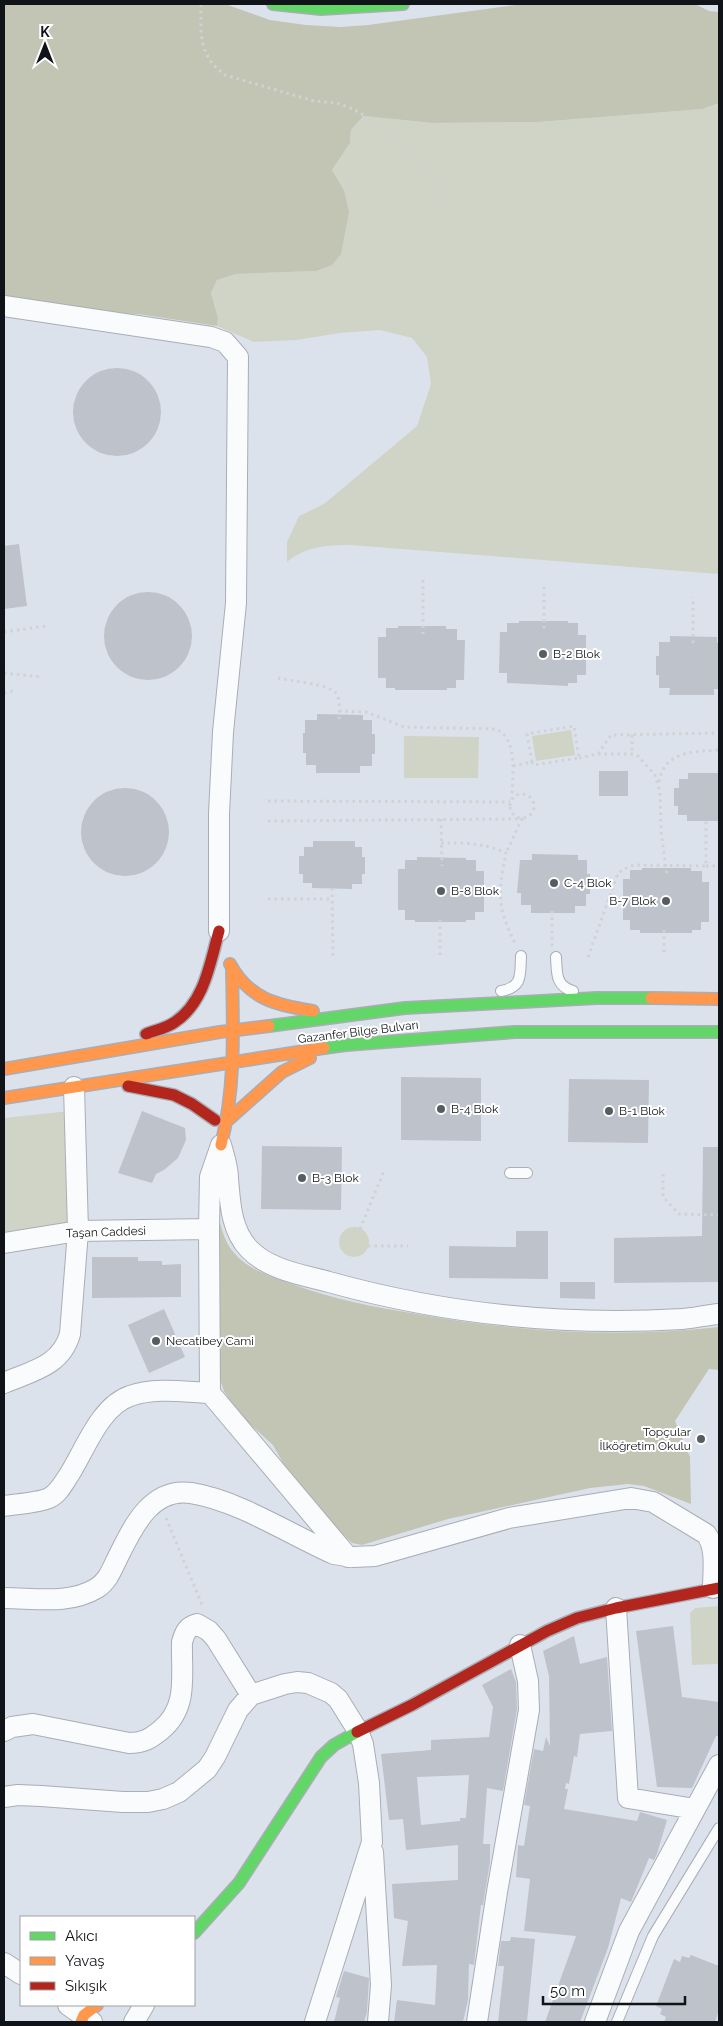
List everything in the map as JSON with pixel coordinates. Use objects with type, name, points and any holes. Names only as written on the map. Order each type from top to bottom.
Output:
[{"type":"main road","points":[[273,4],[318,9],[403,4]]},
{"type":"main road","points":[[219,931],[232,967],[245,987],[264,1000],[285,1007],[342,1016]]},
{"type":"main road","points":[[4,1069],[66,1058],[152,1032],[175,1022],[184,1015],[196,998],[208,968],[219,931]]},
{"type":"main road","points":[[221,1145],[228,1120],[234,1063],[232,967]]},
{"type":"main road","points":[[208,968],[209,1000]]},
{"type":"main road","name":"Gazanfer Bilge Bulvarı","points":[[66,1058],[210,1037],[233,1030],[405,1008],[587,998],[714,999]]},
{"type":"main road","points":[[209,1019],[210,1037]]},
{"type":"main road","name":"Gazanfer Bilge Bulvarı","points":[[4,1098],[346,1045],[515,1032],[719,1032]]},
{"type":"main road","points":[[228,1120],[282,1072],[304,1060],[346,1045]]},
{"type":"main road","points":[[107,1082],[174,1095],[192,1104],[215,1120]]},
{"type":"main road","points":[[214,1100],[215,1120],[221,1145]]},
{"type":"main road","points":[[196,1933],[239,1883],[321,1758],[334,1745],[358,1731],[412,1705],[520,1645],[577,1618],[616,1608],[716,1588]]},
{"type":"street","points":[[4,306],[211,337],[225,342],[238,357],[236,604],[222,741],[219,814],[219,931]]},
{"type":"street","points":[[4,1383],[52,1362],[67,1346],[73,1317],[78,1231],[74,1087]]},
{"type":"street","points":[[221,1145],[210,1176],[210,1393],[348,1557]]},
{"type":"street","points":[[221,1145],[228,1178],[229,1206],[243,1241],[258,1256],[285,1270],[409,1302],[451,1310],[504,1316],[556,1320],[622,1321],[684,1319],[719,1314]]},
{"type":"street","name":"Taşan Caddesi","points":[[4,1243],[78,1231],[209,1230]]},
{"type":"street","points":[[4,1506],[48,1499],[54,1494],[71,1472],[105,1414],[120,1400],[130,1396],[153,1392],[210,1393]]},
{"type":"street","points":[[4,1598],[62,1599],[94,1589],[104,1582],[131,1532],[142,1516],[158,1499],[177,1492],[209,1497],[229,1504],[334,1554],[348,1557],[375,1556],[509,1518],[604,1501],[640,1498],[653,1502],[706,1534],[711,1540],[713,1549],[716,1588]]},
{"type":"street","points":[[616,1608],[628,1798],[695,1809]]},
{"type":"street","points":[[4,1731],[12,1727],[33,1724],[129,1743],[142,1743],[152,1738],[171,1720],[181,1702],[182,1642],[185,1632],[191,1626],[197,1624],[209,1630],[216,1639],[251,1695]]},
{"type":"street","points":[[477,2022],[497,1892],[529,1710],[528,1681],[520,1645]]},
{"type":"street","points":[[4,1797],[18,1794],[148,1802],[163,1799],[179,1792],[200,1775],[216,1757],[238,1710],[251,1695],[285,1684],[308,1682],[331,1693],[338,1699],[358,1731],[363,1744],[366,1764],[378,1909],[381,1985],[378,2022]]},
{"type":"street","points":[[595,2022],[629,1931],[719,1765]]},
{"type":"street","points":[[315,2022],[372,1842]]},
{"type":"street","points":[[4,1963],[20,1973]]},
{"type":"street","points":[[134,2022],[143,2006]]},
{"type":"lane","points":[[554,952],[559,983],[569,990],[714,999]]},
{"type":"lane","points":[[405,1008],[513,988],[520,978],[520,956]]},
{"type":"lane","points":[[510,1173],[527,1173]]},
{"type":"lane","points":[[617,2022],[653,1936],[719,1828]]},
{"type":"path","points":[[201,4],[201,29],[205,51],[213,65],[225,75],[314,101],[353,109],[364,116],[378,128],[401,142],[418,158],[432,181],[443,216]]},
{"type":"path","points":[[423,580],[423,634]]},
{"type":"path","points":[[544,587],[544,630]]},
{"type":"path","points":[[693,598],[693,643]]},
{"type":"path","points":[[4,632],[46,626]]},
{"type":"path","points":[[4,673],[42,677]]},
{"type":"path","points":[[278,678],[328,688],[336,693],[339,701],[339,721]]},
{"type":"path","points":[[4,693],[13,691]]},
{"type":"path","points":[[339,711],[366,712],[404,727],[496,729],[502,732],[508,742],[513,766],[512,814],[522,819]]},
{"type":"path","points":[[579,758],[574,726],[527,734],[533,765],[579,758],[598,754],[632,754],[638,756],[644,762],[659,782]]},
{"type":"path","points":[[598,754],[611,735],[719,733]]},
{"type":"path","points":[[632,734],[632,754]]},
{"type":"path","points":[[668,876],[661,831],[659,782],[661,772],[665,765],[676,757],[719,750]]},
{"type":"path","points":[[513,766],[532,762]]},
{"type":"path","points":[[268,802],[511,800],[523,794],[533,801],[533,813],[522,819],[268,821]]},
{"type":"path","points":[[442,819],[442,866]]},
{"type":"path","points":[[520,956],[503,916],[501,903],[502,876],[506,853],[522,819]]},
{"type":"path","points":[[706,820],[706,866]]},
{"type":"path","points":[[442,843],[482,844],[506,853]]},
{"type":"path","points":[[588,957],[618,872],[628,866],[635,865],[719,866]]},
{"type":"path","points":[[332,888],[333,959]]},
{"type":"path","points":[[268,899],[332,899]]},
{"type":"path","points":[[552,911],[554,952]]},
{"type":"path","points":[[440,920],[440,957]]},
{"type":"path","points":[[664,930],[664,956]]},
{"type":"path","points":[[360,1228],[384,1171]]},
{"type":"path","points":[[663,1174],[663,1198],[680,1214],[719,1214]]},
{"type":"path","points":[[368,1246],[408,1246]]},
{"type":"path","points":[[158,1499],[204,1610]]},
{"type":"shaded area","points":[[719,103],[719,574],[351,545],[326,546],[310,550],[287,562],[287,542],[299,516],[324,504],[417,426],[431,384],[427,357],[412,338],[380,330],[340,333],[296,340],[254,342],[217,326],[218,318],[211,293],[217,280],[236,274],[316,271],[344,190],[332,170],[350,143],[351,130],[365,116],[432,123],[539,122],[703,109]]},
{"type":"shaded area","points":[[571,730],[575,755],[536,761],[532,736]]},
{"type":"shaded area","points":[[404,736],[479,737],[478,778],[404,778]]},
{"type":"shaded area","points":[[70,1111],[71,1220],[64,1228],[4,1239],[4,1118]]},
{"type":"shaded area","points":[[354,1227],[360,1228],[368,1236],[368,1248],[360,1256],[354,1257],[348,1256],[340,1248],[339,1242],[340,1236],[348,1228]]},
{"type":"shaded area","points":[[719,1606],[719,1664],[692,1665],[690,1613],[695,1608]]},
{"type":"green space","points":[[4,4],[225,4],[270,20],[340,27],[368,25],[522,4],[695,4],[709,11],[719,12],[719,103],[703,109],[539,122],[432,123],[364,116],[351,130],[350,143],[332,170],[344,190],[349,212],[341,254],[332,265],[316,271],[236,274],[217,280],[211,293],[218,318],[217,326],[138,314],[4,310]]},
{"type":"green space","points":[[215,1205],[222,1231],[228,1244],[241,1260],[277,1279],[338,1298],[455,1320],[530,1329],[643,1332],[719,1327],[719,1370],[709,1369],[675,1421],[690,1457],[691,1504],[644,1486],[628,1484],[590,1488],[448,1519],[362,1545],[352,1543],[337,1529],[283,1463],[273,1445],[238,1413],[224,1391],[218,1374]]},
{"type":"building","points":[[117,368],[134,372],[148,381],[157,395],[161,412],[157,429],[148,443],[134,452],[117,456],[100,452],[86,443],[77,429],[73,412],[77,395],[86,381],[100,372]]},
{"type":"building","points":[[19,544],[27,606],[4,609],[4,546]]},
{"type":"building","points":[[148,592],[165,596],[179,605],[188,619],[192,636],[188,653],[179,667],[165,676],[148,680],[131,676],[117,667],[108,653],[104,636],[108,619],[117,605],[131,596]]},
{"type":"building","name":"B-2 Blok","points":[[519,621],[568,621],[568,623],[578,623],[578,635],[586,635],[586,675],[577,675],[577,683],[568,683],[568,686],[507,683],[507,673],[499,673],[500,632],[507,632],[507,623],[519,623]]},
{"type":"building","points":[[398,626],[446,626],[446,629],[457,629],[457,640],[465,640],[464,680],[456,680],[456,688],[447,688],[447,690],[395,690],[395,688],[386,688],[386,678],[378,678],[378,637],[386,637],[386,628],[398,628]]},
{"type":"building","points":[[670,636],[717,637],[717,643],[719,643],[719,689],[714,689],[714,695],[669,695],[670,688],[659,688],[659,675],[656,675],[656,656],[659,656],[659,642],[670,642]]},
{"type":"building","points":[[317,714],[363,715],[363,720],[372,720],[372,734],[375,734],[375,754],[372,754],[372,766],[360,766],[360,773],[316,773],[316,765],[306,765],[306,753],[303,753],[305,720],[317,720]]},
{"type":"building","points":[[599,771],[628,771],[628,796],[599,796]]},
{"type":"building","points":[[688,773],[719,773],[719,821],[687,821],[687,815],[678,815],[678,806],[674,806],[674,788],[679,788],[679,779],[688,779]]},
{"type":"building","points":[[125,788],[142,792],[156,801],[165,815],[169,832],[165,849],[156,863],[142,872],[125,876],[108,872],[94,863],[85,849],[81,832],[85,815],[94,801],[108,792]]},
{"type":"building","points":[[313,841],[355,841],[355,847],[362,847],[362,857],[365,857],[365,874],[362,874],[362,884],[352,884],[352,889],[312,888],[312,883],[303,883],[303,874],[299,874],[299,856],[304,856],[304,847],[313,847]]},
{"type":"building","name":"C-4 Blok","points":[[532,854],[578,855],[578,860],[587,860],[587,874],[590,874],[590,894],[586,894],[586,906],[575,906],[575,913],[531,913],[531,905],[521,905],[521,893],[517,893],[520,860],[532,860]]},
{"type":"building","name":"B-8 Blok","points":[[417,857],[476,860],[476,871],[484,871],[484,912],[475,912],[475,920],[466,920],[466,922],[415,922],[415,920],[405,920],[405,910],[398,910],[398,869],[405,869],[405,860],[417,860]]},
{"type":"building","name":"B-7 Blok","points":[[642,868],[691,868],[691,871],[702,871],[702,882],[709,882],[709,922],[701,922],[701,930],[692,930],[692,933],[640,933],[640,930],[630,930],[630,920],[623,920],[623,879],[630,879],[630,870],[642,870]]},
{"type":"building","name":"B-4 Blok","points":[[401,1077],[481,1078],[481,1141],[401,1140]]},
{"type":"building","name":"B-1 Blok","points":[[569,1079],[649,1080],[648,1143],[568,1142]]},
{"type":"building","points":[[142,1111],[185,1128],[186,1140],[178,1158],[156,1174],[152,1183],[118,1173]]},
{"type":"building","name":"B-3 Blok","points":[[262,1146],[342,1147],[341,1210],[261,1209]]},
{"type":"building","points":[[703,1147],[719,1147],[719,1282],[614,1283],[614,1238],[702,1236]]},
{"type":"building","points":[[516,1231],[548,1231],[548,1279],[449,1278],[449,1246],[516,1247]]},
{"type":"building","points":[[92,1257],[138,1257],[138,1261],[162,1261],[162,1265],[181,1264],[181,1297],[92,1298]]},
{"type":"building","points":[[560,1282],[595,1282],[595,1299],[560,1298]]},
{"type":"building","name":"Necatibey Cami","points":[[164,1309],[185,1357],[149,1373],[128,1325]]},
{"type":"building","points":[[673,1626],[682,1697],[719,1702],[719,1736],[716,1736],[692,1788],[657,1787],[636,1631]]},
{"type":"building","points":[[574,1636],[580,1664],[607,1657],[612,1731],[580,1734],[577,1757],[574,1756],[569,1784],[566,1783],[565,1789],[568,1789],[564,1809],[637,1821],[640,1812],[667,1820],[657,1854],[654,1860],[649,1858],[631,1902],[621,1898],[608,1948],[580,2022],[545,2022],[576,1936],[524,1931],[530,1879],[516,1877],[518,1845],[524,1846],[530,1806],[524,1805],[534,1749],[543,1751],[546,1737],[550,1746],[549,1676],[543,1651]]},
{"type":"building","points":[[511,1669],[516,1682],[517,1709],[503,1791],[487,1788],[483,1844],[490,1844],[490,1862],[483,1905],[481,1905],[474,1965],[469,1964],[468,2000],[463,2022],[394,2022],[397,2000],[435,2005],[437,1965],[402,1966],[408,1921],[394,1918],[392,1884],[458,1880],[458,1845],[406,1850],[403,1819],[389,1820],[381,1754],[431,1750],[431,1740],[489,1737],[493,1707],[482,1685]],"holes":[[[469,1775],[466,1818],[460,1818],[460,1821],[421,1825],[417,1777]]]},
{"type":"building","points":[[511,1937],[535,1939],[527,2022],[498,2022],[504,1966],[498,1966],[501,1941],[510,1941]]},
{"type":"building","points":[[691,1955],[719,1966],[719,2010],[715,2022],[664,2022],[666,2017],[660,2014],[662,2009],[656,2006],[674,1959],[680,1962],[682,1956],[689,1958]]},
{"type":"building","points":[[344,1971],[369,1978],[367,2012],[364,2022],[334,2022],[340,1998],[336,1997]]},
{"type":"traffic: fast","points":[[273,4],[321,9],[403,4]]},
{"type":"traffic: fast","points":[[269,1026],[405,1008],[597,998],[651,998]]},
{"type":"traffic: fast","points":[[324,1048],[515,1032],[719,1032]]},
{"type":"traffic: fast","points":[[195,1932],[239,1883],[321,1757],[334,1745],[357,1732]]},
{"type":"traffic: slow","points":[[230,964],[238,976],[255,993],[275,1003],[313,1011]]},
{"type":"traffic: slow","points":[[221,1145],[226,1123],[231,1079],[233,1034],[232,967]]},
{"type":"traffic: slow","points":[[651,998],[719,999]]},
{"type":"traffic: slow","points":[[4,1069],[220,1032],[269,1026]]},
{"type":"traffic: slow","points":[[4,1098],[324,1048]]},
{"type":"traffic: slow","points":[[228,1120],[282,1072],[310,1058]]},
{"type":"traffic: slow","points":[[81,2022],[84,2015],[96,2006]]},
{"type":"traffic: jam","points":[[146,1034],[172,1024],[185,1014],[193,1004],[205,981],[219,931]]},
{"type":"traffic: jam","points":[[128,1086],[174,1095],[192,1104],[215,1120]]},
{"type":"traffic: jam","points":[[357,1732],[412,1705],[547,1631],[577,1618],[616,1608],[719,1588]]},
{"type":"place","name":"B-2 Blok","points":[[543,654]]},
{"type":"place","name":"C-4 Blok","points":[[554,883]]},
{"type":"place","name":"B-8 Blok","points":[[441,891]]},
{"type":"place","name":"B-7 Blok","points":[[666,901]]},
{"type":"place","name":"B-4 Blok","points":[[441,1109]]},
{"type":"place","name":"B-1 Blok","points":[[609,1111]]},
{"type":"place","name":"B-3 Blok","points":[[302,1178]]},
{"type":"place","name":"Necatibey Cami","points":[[156,1341]]},
{"type":"place","name":"Topçular İlköğretim Okulu","points":[[701,1439]]}]
